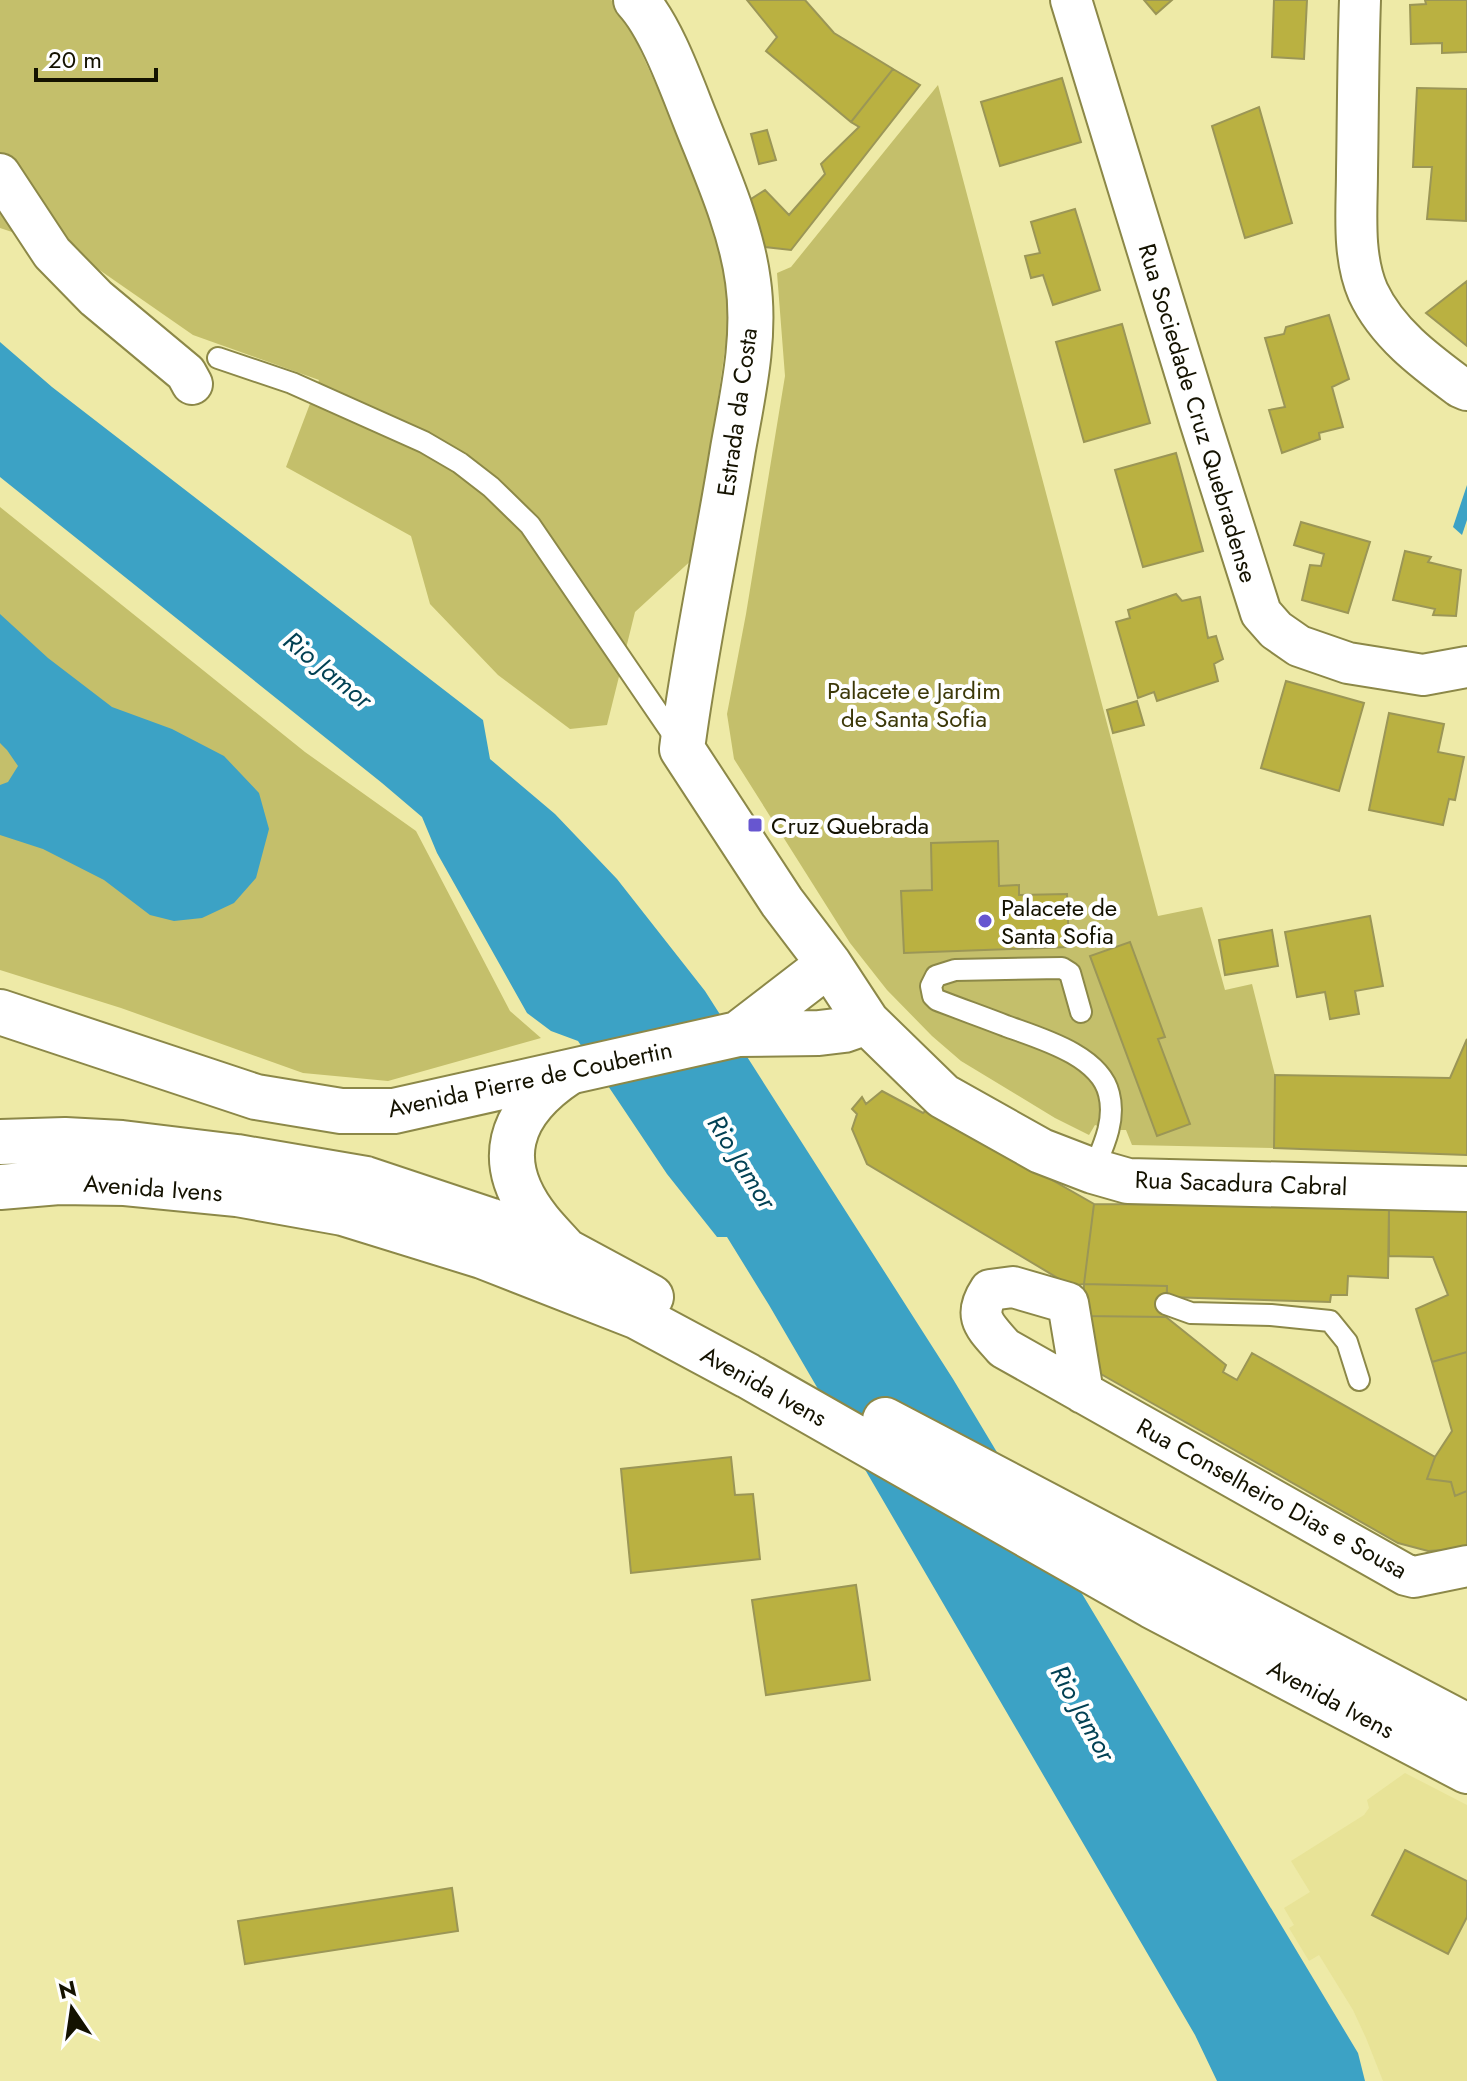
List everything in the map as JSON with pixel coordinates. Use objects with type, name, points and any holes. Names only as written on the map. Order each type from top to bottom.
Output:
[{"type":"main road","name":"Estrada da Costa","points":[[636,0],[663,45],[721,187],[744,256],[750,308],[747,364],[682,749]]},
{"type":"main road","name":"Rua Sacadura Cabral","points":[[682,749],[782,902],[829,964],[867,1022],[943,1096],[1041,1151],[1128,1181],[1467,1189]]},
{"type":"main road","name":"Avenida Pierre de Coubertin","points":[[738,1034],[829,964]]},
{"type":"main road","name":"Avenida Pierre de Coubertin","points":[[0,1012],[256,1097],[341,1111],[394,1111],[738,1034],[819,1033],[844,1030],[867,1022]]},
{"type":"main road","points":[[566,1251],[538,1219],[523,1195],[515,1174],[512,1152],[520,1118],[547,1087],[568,1073]]},
{"type":"main road","name":"Avenida Ivens","points":[[0,1142],[65,1140],[122,1143],[237,1157],[366,1179],[489,1220],[566,1251],[1467,1726]]},
{"type":"main road","name":"Avenida Ivens","points":[[0,1187],[59,1182],[125,1183],[237,1194],[343,1213],[482,1256],[638,1317],[748,1376],[1152,1606],[1467,1771]]},
{"type":"street","name":"Rua Sociedade Cruz Quebradense","points":[[1071,0],[1261,613],[1276,630],[1299,646],[1348,663],[1423,675],[1467,667]]},
{"type":"street","points":[[1360,0],[1357,208],[1359,257],[1368,290],[1386,322],[1418,356],[1467,390]]},
{"type":"street","points":[[0,174],[52,253],[96,298],[186,373],[205,371]]},
{"type":"street","name":"Rua Conselheiro Dias e Sousa","points":[[1083,1393],[1076,1302],[1013,1287],[990,1290],[980,1304],[982,1322],[1004,1348],[1083,1393],[1406,1575],[1414,1577],[1467,1566]]},
{"type":"lane","points":[[205,371],[292,383],[410,436],[460,463],[491,487],[530,525],[682,749]]},
{"type":"lane","points":[[1081,1012],[1070,973],[1062,968],[955,970],[936,976],[931,986],[937,1000],[1061,1047],[1092,1067],[1105,1084],[1111,1110],[1109,1130],[1093,1171]]},
{"type":"lane","points":[[1166,1304],[1191,1313],[1271,1315],[1330,1321],[1347,1342],[1359,1380]]},
{"type":"shaded area","points":[[1405,1773],[1467,1805],[1467,2081],[1383,2081],[1353,2010],[1319,1955],[1309,1961],[1289,1928],[1294,1925],[1284,1908],[1310,1892],[1291,1861],[1364,1815],[1369,1808],[1367,1800]]},
{"type":"green space","points":[[0,0],[611,0],[620,6],[708,199],[731,306],[696,556],[635,612],[607,725],[570,729],[498,675],[430,604],[411,536],[286,467],[319,380],[193,335],[75,253],[0,228]]},
{"type":"green space","name":"Palacete e Jardim de Santa Sofia","points":[[938,85],[1158,916],[1202,907],[1225,990],[1252,984],[1275,1075],[1274,1148],[1132,1145],[1126,1130],[1109,1130],[1095,1125],[1089,1135],[961,1061],[887,990],[850,943],[734,759],[727,714],[785,376],[777,273],[791,267]]},
{"type":"green space","points":[[0,507],[305,752],[416,831],[510,1011],[541,1038],[388,1081],[303,1073],[121,1008],[0,970]]},
{"type":"water","name":"Rio Jamor","points":[[0,342],[52,387],[483,720],[490,759],[555,814],[617,879],[705,991],[953,1379],[1358,2053],[1365,2081],[1217,2081],[1195,2035],[727,1237],[717,1237],[667,1174],[578,1041],[551,1031],[527,1013],[437,853],[422,817],[0,477]]},
{"type":"water","points":[[1467,485],[1467,520],[1462,535],[1453,527]]},
{"type":"water","points":[[0,614],[48,658],[112,707],[172,729],[224,756],[259,793],[269,829],[256,878],[234,903],[202,918],[174,921],[150,915],[104,880],[43,849],[0,835],[0,785],[8,782],[18,766],[0,743]]},
{"type":"building","points":[[747,0],[805,0],[834,33],[893,69],[851,122],[766,51],[777,37]]},
{"type":"building","points":[[1144,0],[1172,0],[1156,14]]},
{"type":"building","points":[[1274,0],[1307,0],[1304,59],[1272,57]]},
{"type":"building","points":[[1425,0],[1467,0],[1467,52],[1442,53],[1442,43],[1411,44],[1410,5],[1426,4]]},
{"type":"building","points":[[893,69],[920,85],[791,250],[765,247],[748,201],[765,190],[789,215],[825,174],[821,164],[859,127],[851,122]]},
{"type":"building","points":[[1062,78],[1081,142],[1000,166],[981,102]]},
{"type":"building","points":[[1417,88],[1467,89],[1466,221],[1427,219],[1432,167],[1413,167]]},
{"type":"building","points":[[1259,107],[1292,223],[1245,238],[1212,126]]},
{"type":"building","points":[[767,130],[776,160],[759,164],[751,134]]},
{"type":"building","points":[[1075,209],[1100,290],[1053,305],[1043,275],[1031,278],[1025,256],[1040,253],[1031,222]]},
{"type":"building","points":[[1467,281],[1467,346],[1426,313]]},
{"type":"building","points":[[1329,315],[1349,379],[1332,387],[1343,427],[1319,433],[1320,439],[1282,453],[1269,410],[1285,407],[1265,338],[1284,334],[1286,327]]},
{"type":"building","points":[[1122,324],[1150,423],[1084,442],[1056,342]]},
{"type":"building","points":[[1176,453],[1203,551],[1143,567],[1115,470]]},
{"type":"building","points":[[1301,522],[1370,542],[1348,613],[1302,600],[1310,565],[1321,566],[1324,554],[1294,545]]},
{"type":"building","points":[[1405,551],[1431,557],[1428,562],[1461,570],[1456,616],[1433,615],[1435,609],[1393,600]]},
{"type":"building","points":[[1176,594],[1182,601],[1200,597],[1208,638],[1216,636],[1223,659],[1214,664],[1218,681],[1157,701],[1154,692],[1138,698],[1116,622],[1130,618],[1128,610]]},
{"type":"building","points":[[1286,681],[1364,703],[1339,791],[1261,768]]},
{"type":"building","points":[[1137,701],[1144,725],[1113,733],[1107,710]]},
{"type":"building","points":[[1389,713],[1444,724],[1438,752],[1464,757],[1455,800],[1449,799],[1443,825],[1369,810]]},
{"type":"building","name":"Palacete de Santa Sofia","points":[[998,841],[999,886],[1019,885],[1019,895],[1067,894],[1069,947],[904,953],[901,891],[932,890],[931,843]]},
{"type":"building","points":[[1370,916],[1383,986],[1355,991],[1359,1014],[1330,1019],[1325,992],[1297,997],[1285,932]]},
{"type":"building","points":[[1272,930],[1278,966],[1225,975],[1219,940]]},
{"type":"building","points":[[1130,942],[1165,1037],[1158,1039],[1190,1124],[1157,1136],[1090,956]]},
{"type":"building","points":[[1467,1039],[1467,1155],[1274,1148],[1275,1075],[1450,1078]]},
{"type":"building","points":[[882,1091],[923,1113],[928,1109],[1094,1204],[1084,1284],[1071,1286],[867,1164],[852,1129],[857,1114],[852,1109],[862,1097],[866,1104]]},
{"type":"building","points":[[1094,1204],[1389,1206],[1388,1278],[1348,1276],[1347,1295],[1331,1295],[1330,1302],[1167,1297],[1167,1286],[1084,1284]]},
{"type":"building","points":[[1389,1206],[1460,1208],[1467,1211],[1467,1352],[1432,1362],[1416,1309],[1448,1295],[1433,1257],[1389,1256]]},
{"type":"building","points":[[1084,1284],[1167,1286],[1166,1317],[1083,1316]]},
{"type":"building","points":[[1083,1316],[1166,1317],[1226,1365],[1223,1372],[1237,1380],[1252,1353],[1435,1457],[1427,1479],[1451,1482],[1455,1496],[1467,1491],[1467,1546],[1428,1551],[1398,1543],[1085,1365]]},
{"type":"building","points":[[1467,1352],[1467,1491],[1455,1496],[1451,1482],[1427,1479],[1435,1457],[1452,1431],[1432,1362]]},
{"type":"building","points":[[731,1457],[735,1495],[753,1494],[760,1559],[631,1573],[621,1469]]},
{"type":"building","points":[[856,1585],[870,1680],[766,1695],[752,1600]]},
{"type":"building","points":[[1405,1850],[1467,1881],[1467,1917],[1448,1954],[1372,1915]]},
{"type":"building","points":[[452,1888],[458,1931],[245,1964],[238,1921]]},
{"type":"place","name":"Cruz Quebrada","points":[[755,825]]},
{"type":"place","name":"Palacete de Santa Sofia","points":[[985,921]]}]
